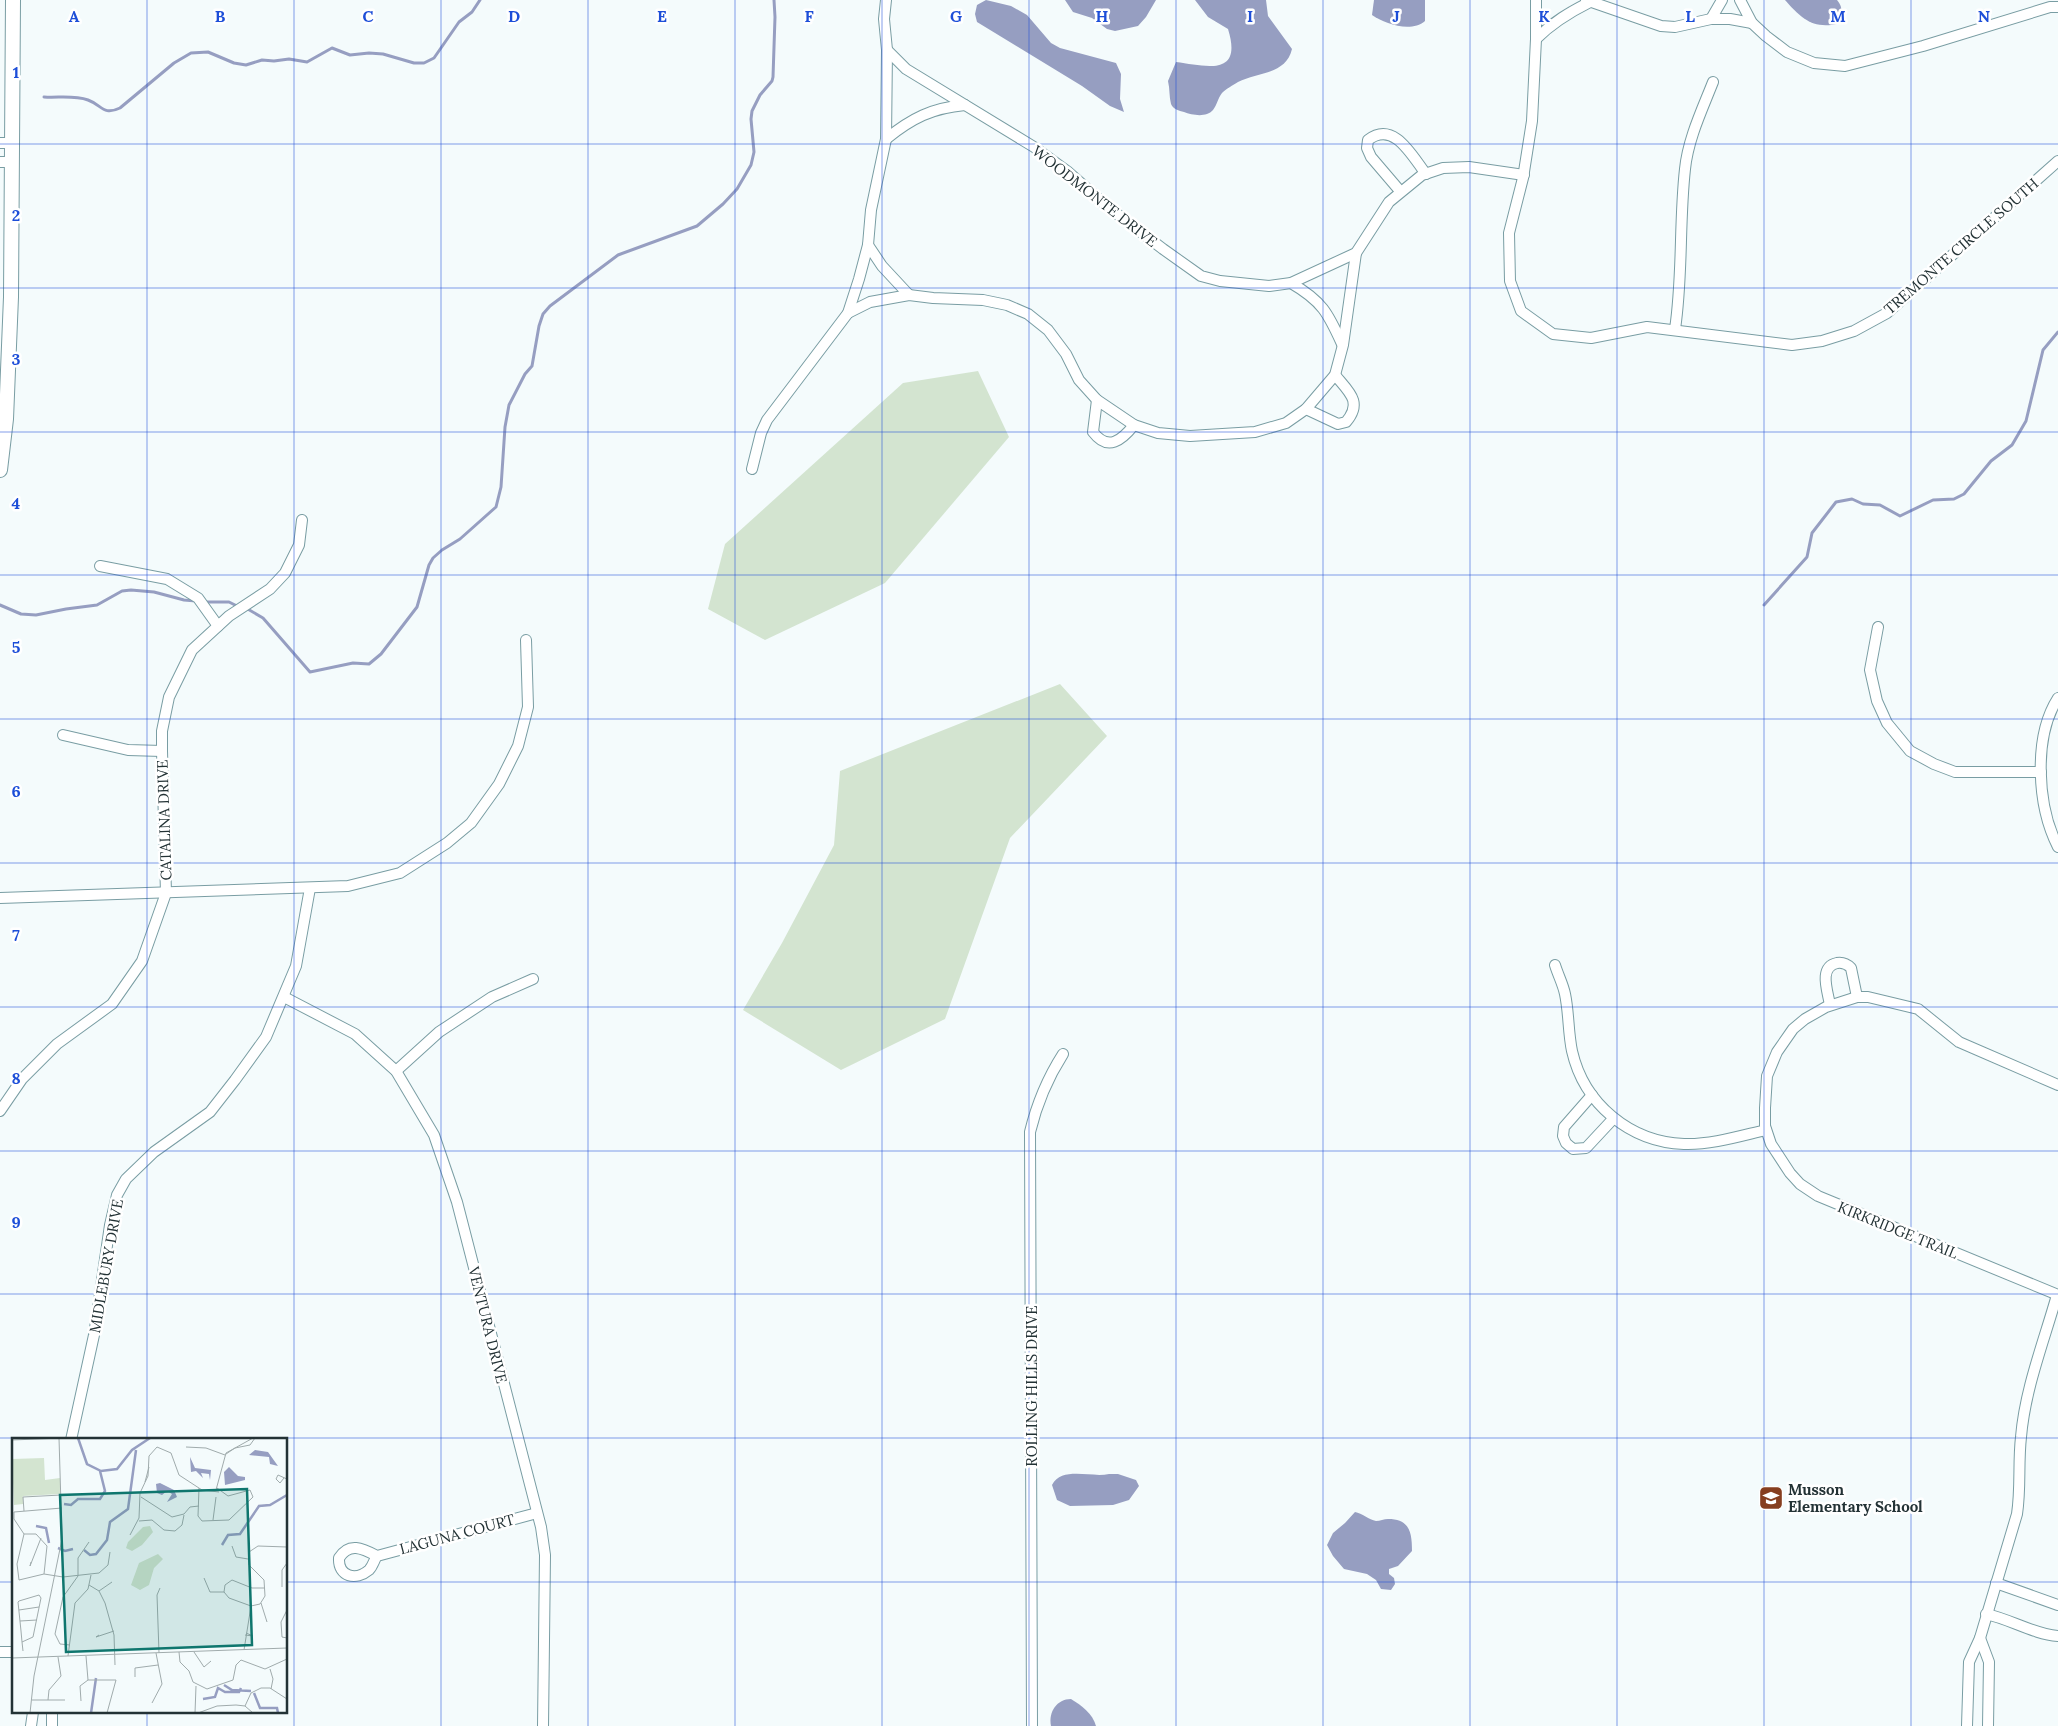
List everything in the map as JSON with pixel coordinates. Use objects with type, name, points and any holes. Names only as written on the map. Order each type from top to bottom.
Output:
[{"type":"street","points":[[0,470],[6,419],[9,358],[6,143],[13,0]]},
{"type":"street","points":[[752,469],[761,433],[767,420],[848,313],[868,244],[871,210],[886,139],[887,50],[884,19],[886,0]]},
{"type":"street","name":"TREMONTE CIRCLE SOUTH","points":[[1536,0],[1532,122],[1524,175],[1509,233],[1510,281],[1521,311],[1553,334],[1591,338],[1647,327],[1792,345],[1822,341],[1854,331],[1887,313],[2058,161]]},
{"type":"street","points":[[1711,19],[1722,0]]},
{"type":"street","points":[[1740,0],[1752,23],[1788,52],[1814,63],[1845,66],[1923,46],[2050,7],[2058,7]]},
{"type":"street","points":[[1536,39],[1551,24],[1588,1],[1661,26],[1730,18],[1752,23]]},
{"type":"street","name":"WOODMONTE DRIVE","points":[[887,50],[906,69],[1034,147],[1067,171],[1108,207],[1201,276],[1242,284],[1269,286],[1291,283],[1356,253]]},
{"type":"street","points":[[1675,330],[1679,301],[1685,168],[1695,128],[1714,82]]},
{"type":"street","points":[[886,139],[920,115],[943,107],[965,105]]},
{"type":"street","points":[[1400,191],[1370,157],[1367,148],[1368,140],[1374,135],[1382,133],[1393,134],[1426,174]]},
{"type":"street","points":[[848,313],[870,302],[909,295],[983,300],[1007,305],[1028,314],[1048,330],[1066,354],[1079,380],[1097,400],[1134,425],[1158,433],[1190,436],[1255,432],[1286,423],[1306,409],[1335,375],[1343,345],[1356,253],[1388,202],[1400,191],[1426,174],[1443,168],[1469,167],[1524,175]]},
{"type":"street","points":[[868,244],[882,266],[909,295]]},
{"type":"street","points":[[1291,283],[1311,295],[1329,314],[1343,345]]},
{"type":"street","points":[[1306,409],[1338,424],[1346,422],[1353,414],[1355,405],[1350,393],[1335,375]]},
{"type":"street","points":[[1097,400],[1094,432],[1099,440],[1108,442],[1118,441],[1124,438],[1134,425]]},
{"type":"street","name":"CATALINA DRIVE","points":[[0,1111],[22,1079],[57,1044],[112,1004],[142,961],[166,894],[162,731],[170,697],[192,650],[229,616],[270,589],[285,573],[298,546],[302,520]]},
{"type":"street","points":[[100,566],[167,579],[198,598],[218,626]]},
{"type":"street","points":[[1878,627],[1870,670],[1877,701],[1887,723],[1910,751],[1934,764],[1955,772],[2041,772]]},
{"type":"street","points":[[0,898],[166,894],[348,886],[400,873],[447,844],[471,823],[499,784],[518,746],[528,707],[526,640]]},
{"type":"street","points":[[2058,698],[2043,735],[2041,772],[2044,810],[2058,847]]},
{"type":"street","points":[[63,735],[128,750],[162,751]]},
{"type":"street","name":"MIDLEBURY DRIVE","points":[[71,1438],[94,1335],[110,1225],[117,1194],[126,1179],[154,1152],[210,1112],[236,1080],[266,1037],[296,966],[310,888]]},
{"type":"street","points":[[1830,1005],[1825,978],[1826,971],[1834,964],[1842,963],[1851,968],[1858,997]]},
{"type":"street","points":[[1555,965],[1564,993],[1572,1051],[1586,1088],[1613,1119],[1638,1133],[1664,1142],[1684,1144],[1719,1141],[1766,1130],[1767,1076],[1777,1052],[1793,1030],[1805,1019],[1830,1005],[1858,997],[1868,997],[1918,1009],[1959,1042],[2058,1085]]},
{"type":"street","points":[[396,1071],[439,1032],[492,997],[533,979]]},
{"type":"street","name":"VENTURA DRIVE","points":[[284,997],[355,1034],[396,1071],[434,1135],[457,1202],[537,1513],[545,1555],[542,1726]]},
{"type":"street","name":"ROLLING HILLS DRIVE","points":[[1032,1726],[1030,1132],[1035,1109],[1047,1079],[1063,1054]]},
{"type":"street","points":[[1592,1095],[1564,1127],[1563,1136],[1566,1143],[1573,1149],[1586,1148],[1613,1119]]},
{"type":"street","name":"KIRKRIDGE TRAIL","points":[[1766,1130],[1772,1144],[1790,1173],[1800,1184],[1818,1196],[2058,1295]]},
{"type":"street","points":[[1968,1726],[1969,1662],[1980,1638],[2017,1514],[2020,1494],[2021,1436],[2028,1395],[2058,1295]]},
{"type":"street","name":"LAGUNA COURT","points":[[377,1556],[537,1513]]},
{"type":"street","points":[[1996,1583],[2058,1605]]},
{"type":"street","points":[[1986,1614],[1999,1616],[2046,1634],[2058,1636]]},
{"type":"street","points":[[1980,1638],[1988,1662],[1988,1726]]},
{"type":"green space","points":[[978,371],[1009,437],[885,583],[765,640],[708,609],[725,544],[903,383]]},
{"type":"green space","points":[[1060,684],[1107,736],[1010,838],[945,1019],[841,1070],[743,1010],[782,943],[834,845],[840,771]]},
{"type":"water","points":[[986,0],[1011,6],[1027,15],[1051,43],[1060,48],[1116,63],[1121,74],[1120,99],[1124,112],[1110,106],[1082,86],[977,22],[975,14],[977,5]]},
{"type":"water","points":[[1065,0],[1156,0],[1138,26],[1115,31],[1107,29],[1092,18],[1073,12]]},
{"type":"water","points":[[1195,0],[1266,0],[1268,16],[1292,49],[1284,64],[1270,72],[1238,82],[1222,93],[1210,113],[1203,115],[1191,114],[1173,107],[1170,101],[1168,81],[1176,62],[1210,66],[1226,62],[1230,55],[1231,44],[1228,29],[1208,17]]},
{"type":"water","points":[[1374,0],[1425,0],[1425,21],[1419,25],[1406,27],[1391,24],[1372,15]]},
{"type":"water","points":[[1785,0],[1837,0],[1841,6],[1841,15],[1837,24],[1821,25],[1802,17]]},
{"type":"water","points":[[1070,1474],[1118,1474],[1136,1480],[1139,1486],[1129,1500],[1113,1505],[1070,1506],[1057,1500],[1052,1485],[1063,1476]]},
{"type":"water","points":[[1355,1512],[1376,1521],[1386,1519],[1401,1521],[1408,1528],[1412,1551],[1398,1566],[1389,1569],[1389,1574],[1394,1578],[1395,1584],[1391,1590],[1381,1589],[1376,1580],[1367,1574],[1344,1569],[1327,1545],[1333,1533]]},
{"type":"water","points":[[1071,1699],[1083,1707],[1096,1726],[1051,1726],[1052,1711],[1062,1701]]},
{"type":"waterway","points":[[44,97],[83,98],[103,109],[114,110],[120,108],[174,63],[191,53],[208,52],[234,63],[246,65],[262,60],[289,59],[307,62],[332,48],[350,55],[383,54],[414,63],[424,63],[434,58],[459,22],[472,12],[480,0]]},
{"type":"waterway","points":[[246,608],[263,618],[310,672],[353,663],[369,664],[381,654],[417,607],[429,565],[433,558],[460,539],[496,507],[501,487],[505,427],[509,405],[525,374],[532,366],[543,314],[550,306],[618,255],[697,226],[723,204],[737,189],[751,165],[754,152],[752,111],[760,95],[772,81],[773,77],[774,0]]},
{"type":"waterway","points":[[1764,605],[1807,557],[1812,533],[1836,502],[1852,499],[1863,504],[1880,505],[1900,516],[1933,500],[1954,499],[1964,494],[1991,461],[2012,445],[2026,421],[2043,350],[2058,332]]},
{"type":"waterway","points":[[0,605],[21,614],[36,615],[97,605],[122,591],[131,590],[154,592],[184,600],[196,601]]},
{"type":"waterway","points":[[205,602],[229,602],[237,606]]},
{"type":"place","name":"Musson Elementary School","points":[[1771,1498]]}]
